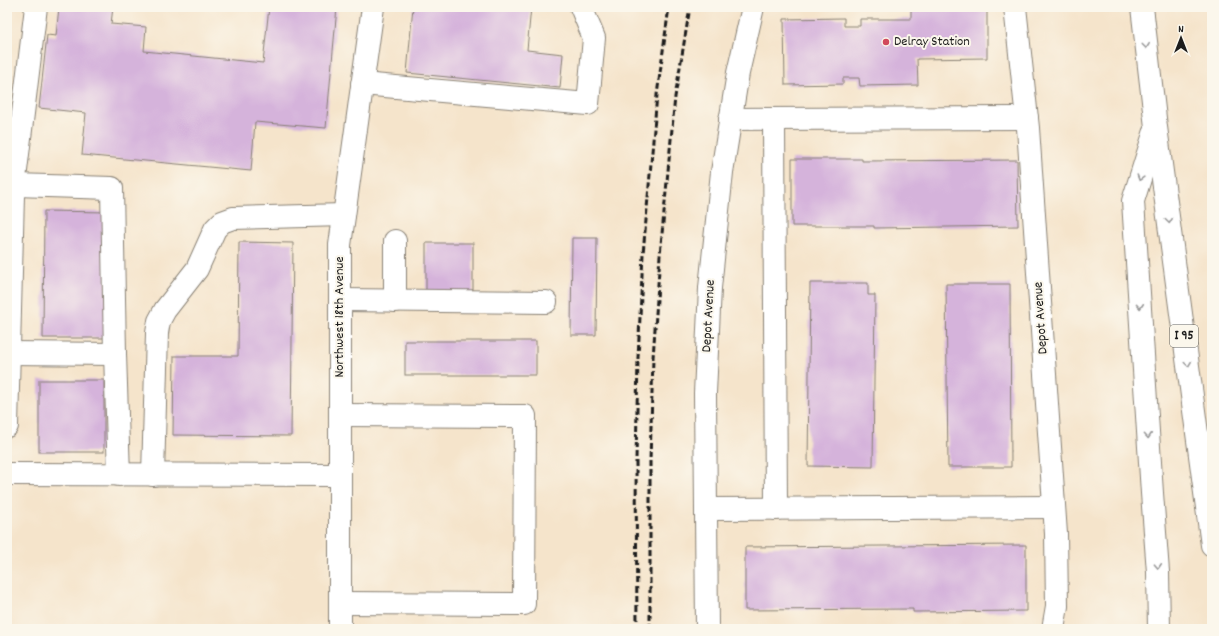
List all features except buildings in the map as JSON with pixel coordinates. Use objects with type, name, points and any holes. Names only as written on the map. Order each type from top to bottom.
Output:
[{"type":"main road","points":[[7,426],[12,192],[36,7]]},
{"type":"main road","name":"Northwest 18th Avenue","points":[[340,629],[340,244],[373,7]]},
{"type":"main road","points":[[362,84],[588,104],[594,38],[581,7]]},
{"type":"main road","name":"Depot Avenue","points":[[707,629],[705,393],[710,288],[722,172],[730,119],[738,73],[753,7]]},
{"type":"main road","name":"Depot Avenue","points":[[1015,7],[1027,118],[1054,507],[1057,558],[1057,606],[1053,629]]},
{"type":"main road","name":"I 95","points":[[1142,7],[1156,127],[1212,546]]},
{"type":"main road","points":[[730,119],[1027,118]]},
{"type":"main road","points":[[774,119],[776,508]]},
{"type":"main road","points":[[1156,127],[1133,201],[1158,565],[1159,629]]},
{"type":"main road","points":[[12,192],[112,188],[119,475]]},
{"type":"main road","points":[[153,475],[157,333],[159,321],[165,310],[197,269],[215,229],[222,222],[233,218],[344,215]]},
{"type":"main road","points":[[395,241],[396,301]]},
{"type":"main road","points":[[340,300],[546,302]]},
{"type":"main road","points":[[9,353],[115,354]]},
{"type":"main road","points":[[340,415],[525,416],[525,423],[524,604],[340,603]]},
{"type":"main road","points":[[7,474],[340,475]]},
{"type":"main road","points":[[706,509],[1054,507]]},
{"type":"railway","points":[[637,629],[636,461],[638,358],[643,254],[657,95],[669,7]]},
{"type":"railway","points":[[650,629],[650,461],[653,358],[660,255],[675,97],[690,7]]},
{"type":"place","name":"Delray Station","points":[[886,42]]}]
